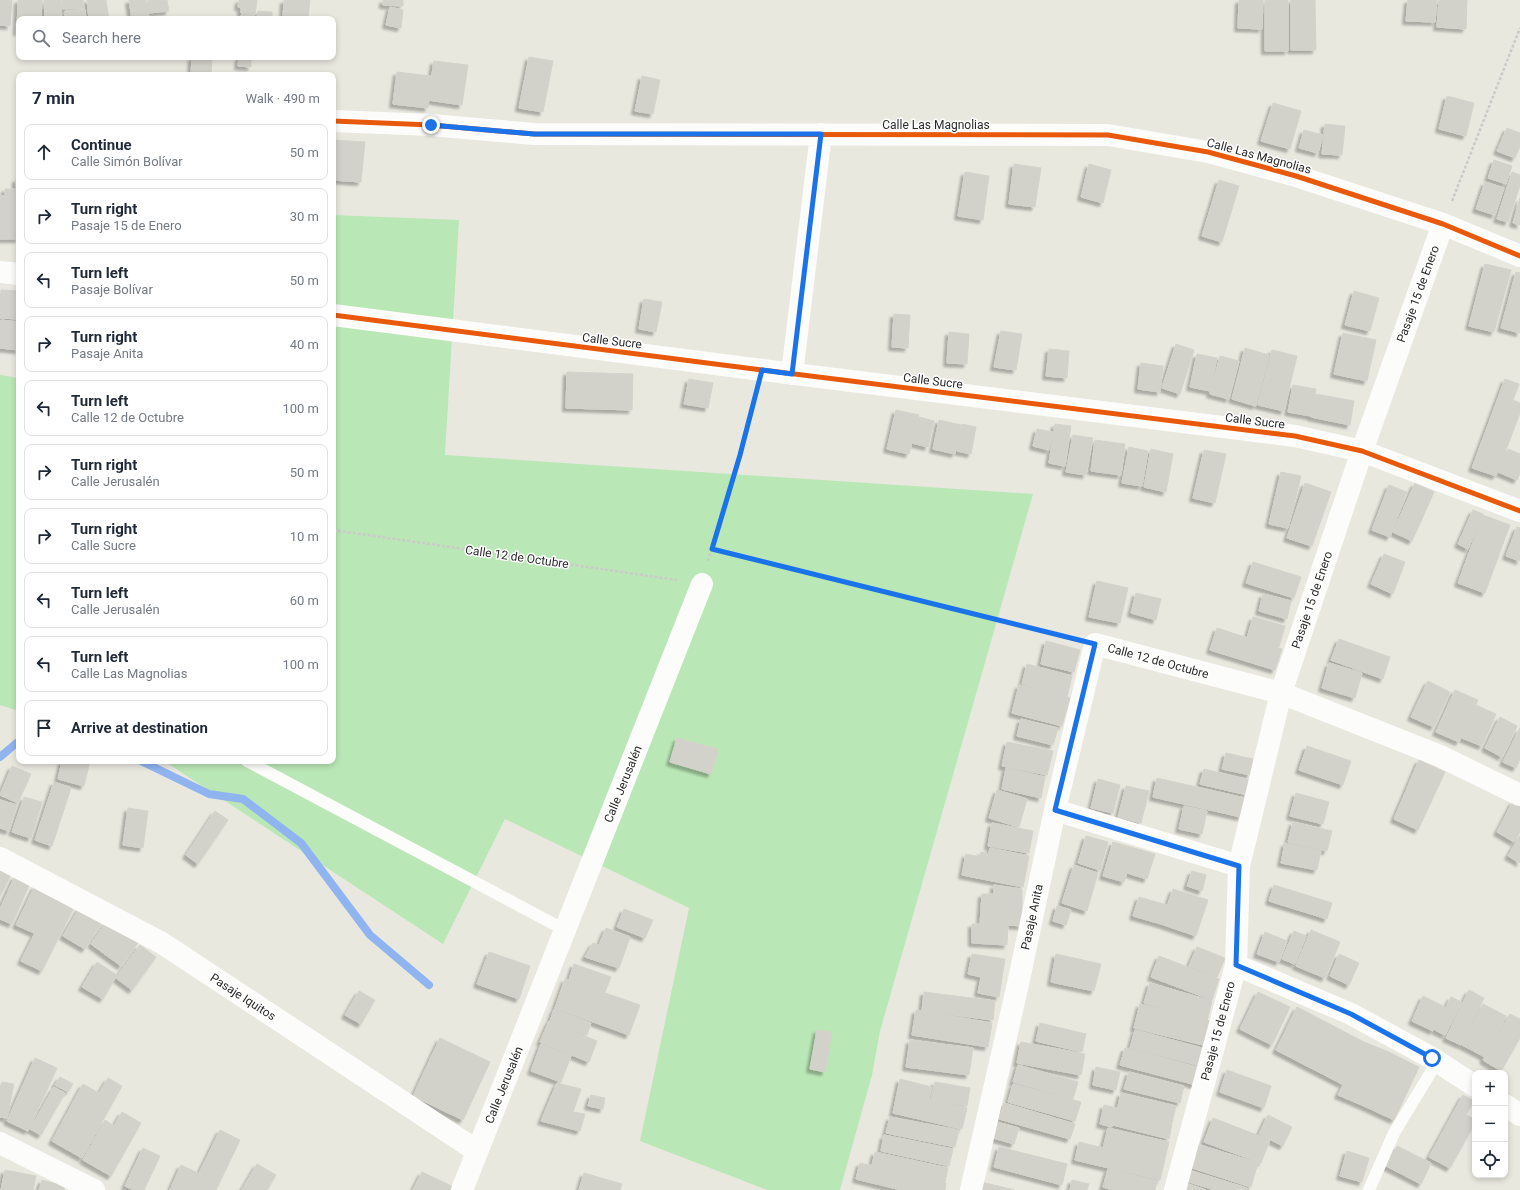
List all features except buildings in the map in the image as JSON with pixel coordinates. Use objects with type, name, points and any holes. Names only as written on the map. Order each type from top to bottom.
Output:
[{"type":"street","name":"Calle Las Magnolias","points":[[336,121],[431,125],[534,134],[1108,135],[1208,152],[1296,176],[1443,224],[1520,256]]},
{"type":"street","points":[[792,374],[821,134]]},
{"type":"street","name":"Pasaje 15 de Enero","points":[[1176,1190],[1236,965],[1239,866],[1281,693],[1362,451],[1443,224]]},
{"type":"street","points":[[0,272],[16,274]]},
{"type":"street","name":"Calle Sucre","points":[[336,315],[792,374],[1295,436],[1362,451],[1520,510]]},
{"type":"street","name":"Calle Jerusalén","points":[[462,1190],[702,584]]},
{"type":"street","name":"Calle 12 de Octubre","points":[[1095,644],[1281,693],[1440,756],[1520,795]]},
{"type":"street","name":"Pasaje Anita","points":[[971,1190],[1018,984],[1055,810],[1095,644]]},
{"type":"street","points":[[1055,810],[1239,866]]},
{"type":"street","name":"Pasaje Iquitos","points":[[0,858],[162,943],[477,1151]]},
{"type":"street","points":[[1236,965],[1351,1014],[1437,1062],[1472,1084]]},
{"type":"street","points":[[1506,1106],[1520,1115]]},
{"type":"street","points":[[0,1143],[94,1190]]},
{"type":"lane","points":[[253,764],[565,930]]},
{"type":"lane","points":[[1369,1190],[1394,1133],[1437,1062]]},
{"type":"path","points":[[1443,224],[1520,28]]},
{"type":"path","points":[[702,584],[740,455],[762,370]]},
{"type":"green space","points":[[336,215],[459,220],[445,455],[1033,494],[880,1031],[872,1075],[840,1190],[767,1190],[640,1141],[689,908],[505,819],[443,944],[169,764],[336,764]]},
{"type":"green space","points":[[0,375],[16,378],[16,710],[0,705]]},
{"type":"waterway","points":[[0,757],[16,744]]},
{"type":"waterway","points":[[147,764],[209,794],[243,799],[301,843],[370,935],[429,985]]},
{"type":"cycle path","points":[[336,121],[431,125],[534,134],[1108,135],[1208,152],[1296,176],[1443,224],[1520,256]]},
{"type":"cycle path","points":[[336,315],[1295,436],[1362,451],[1520,511]]},
{"type":"route","points":[[431,125],[534,134],[821,134],[792,374],[762,370],[740,455],[712,549],[1095,644],[1055,810],[1239,866],[1236,965],[1351,1014],[1432,1058]]}]
